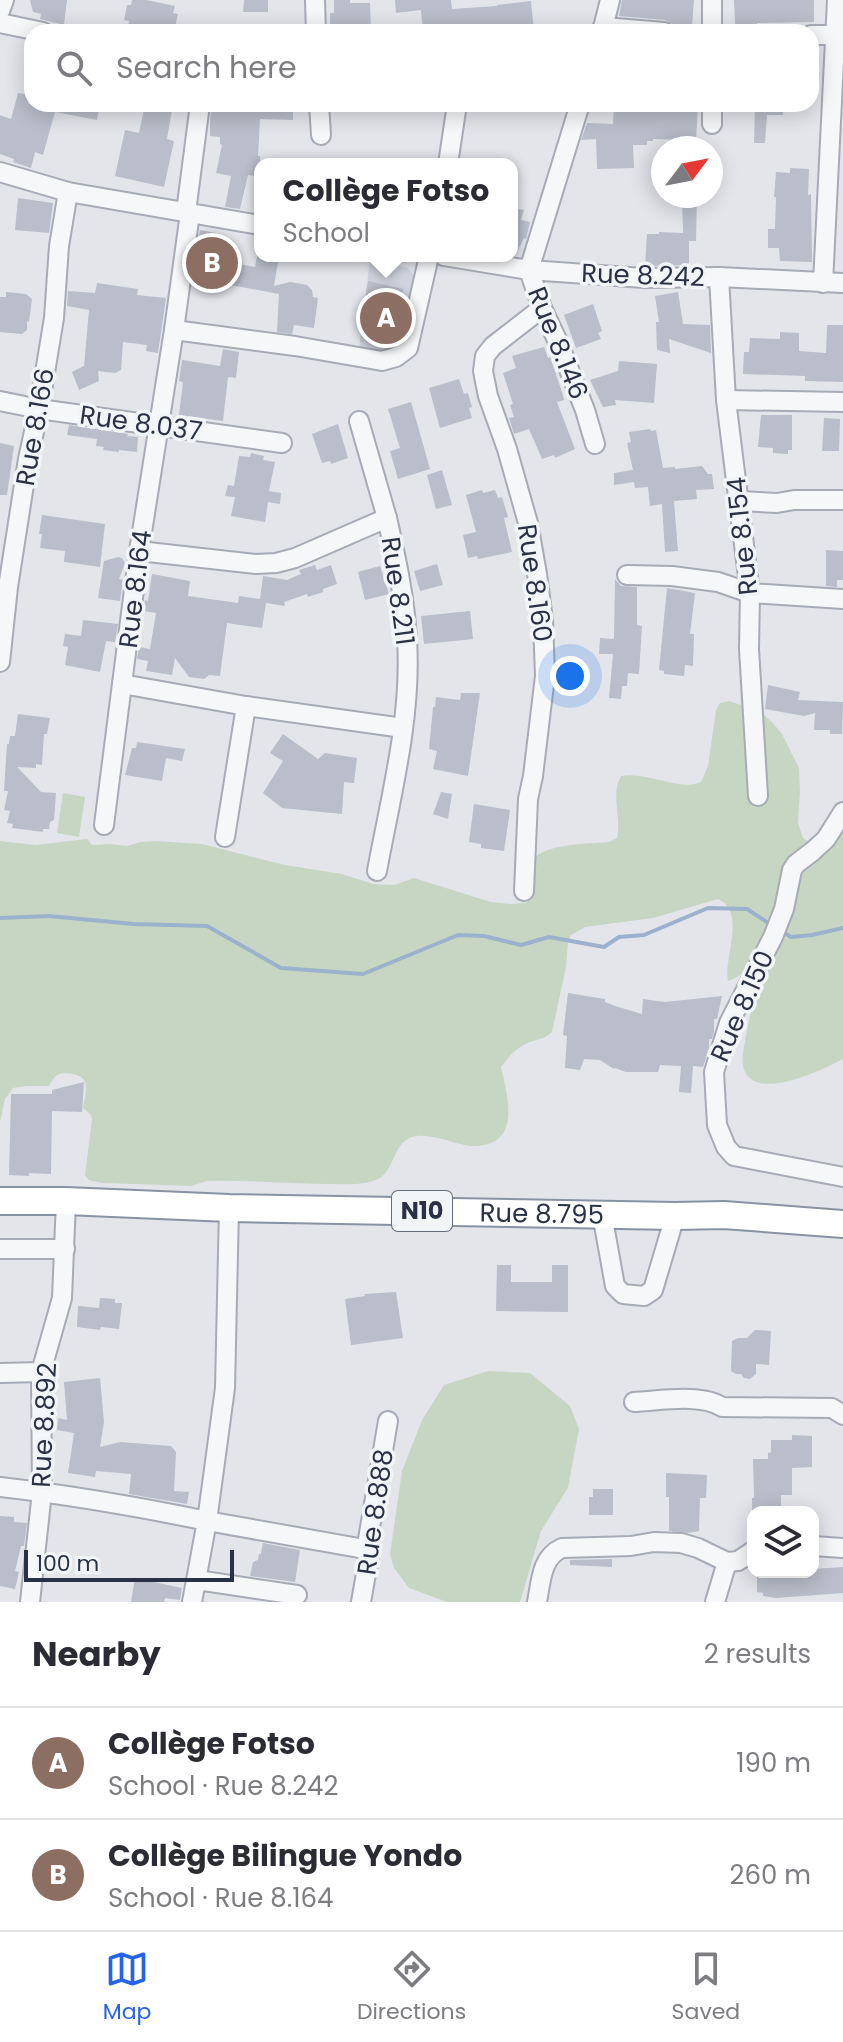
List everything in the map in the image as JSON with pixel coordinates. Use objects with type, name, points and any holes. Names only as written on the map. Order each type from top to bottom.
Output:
[{"type":"highway","name":"Rue 8.795","points":[[0,1201],[229,1208],[724,1215],[843,1224]]},
{"type":"street","points":[[0,11],[4,0]]},
{"type":"street","points":[[315,0],[316,24]]},
{"type":"street","points":[[604,24],[610,0]]},
{"type":"street","points":[[712,0],[712,24]]},
{"type":"street","points":[[823,283],[839,35],[837,0]]},
{"type":"street","points":[[0,23],[24,28]]},
{"type":"street","name":"Rue 8.164","points":[[199,112],[174,330],[139,551],[122,684],[246,706],[403,728]]},
{"type":"street","points":[[320,112],[321,135]]},
{"type":"street","points":[[449,158],[456,112]]},
{"type":"street","name":"Rue 8.146","points":[[578,112],[529,270],[595,444]]},
{"type":"street","points":[[712,112],[712,124]]},
{"type":"street","points":[[0,172],[68,192],[254,224]]},
{"type":"street","name":"Rue 8.166","points":[[0,662],[28,459],[54,318],[59,246],[68,192]]},
{"type":"street","points":[[174,330],[382,361],[396,357],[408,348],[428,262]]},
{"type":"street","name":"Rue 8.242","points":[[480,262],[529,270],[644,278],[719,277],[843,283]]},
{"type":"street","name":"Rue 8.154","points":[[719,277],[726,400],[750,593],[749,649],[758,796]]},
{"type":"street","name":"Rue 8.160","points":[[524,891],[528,799],[545,676],[543,620],[528,523],[483,371],[485,356],[493,346],[542,308]]},
{"type":"street","points":[[726,400],[843,402]]},
{"type":"street","name":"Rue 8.037","points":[[0,401],[282,443]]},
{"type":"street","points":[[359,421],[387,518]]},
{"type":"street","points":[[740,501],[843,500]]},
{"type":"street","name":"Rue 8.211","points":[[139,551],[256,564],[276,563],[295,558],[387,518],[403,592],[408,641],[407,685],[403,728],[377,871]]},
{"type":"street","points":[[627,575],[672,576],[718,582],[750,593],[843,599]]},
{"type":"street","points":[[104,825],[122,684]]},
{"type":"street","points":[[225,837],[246,706]]},
{"type":"street","name":"Rue 8.150","points":[[843,812],[826,839],[792,870],[784,909],[729,1023],[714,1072],[717,1125],[726,1147],[734,1156],[843,1177]]},
{"type":"street","name":"Rue 8.892","points":[[30,1602],[42,1492],[41,1372],[62,1298],[66,1201]]},
{"type":"street","points":[[192,1602],[207,1521],[225,1388],[229,1208]]},
{"type":"street","points":[[602,1214],[615,1286],[623,1294],[644,1296],[653,1290],[675,1216]]},
{"type":"street","points":[[0,1249],[65,1249]]},
{"type":"street","points":[[0,1373],[41,1372]]},
{"type":"street","points":[[634,1402],[700,1400],[714,1401],[722,1407],[832,1408],[843,1415]]},
{"type":"street","name":"Rue 8.888","points":[[361,1602],[369,1557],[366,1551],[388,1421]]},
{"type":"street","points":[[0,1487],[163,1512],[366,1551]]},
{"type":"street","points":[[537,1602],[547,1559],[562,1548],[681,1543],[727,1562],[738,1561],[747,1555]]},
{"type":"street","points":[[819,1546],[843,1548]]},
{"type":"street","points":[[715,1602],[727,1562]]},
{"type":"street","points":[[197,1580],[297,1595]]},
{"type":"shaded area","points":[[370,262],[408,268],[417,280],[407,338],[393,353],[359,348]]},
{"type":"green space","points":[[729,701],[759,711],[782,734],[799,768],[798,823],[803,838],[820,845],[834,839],[843,830],[843,1059],[807,1075],[777,1083],[764,1084],[752,1080],[745,1072],[743,1054],[750,1016],[770,964],[765,961],[760,963],[728,981],[733,925],[727,905],[718,899],[653,918],[585,927],[571,935],[552,1032],[519,1048],[501,1067],[508,1116],[501,1136],[492,1143],[478,1146],[427,1136],[412,1137],[401,1145],[384,1175],[372,1181],[348,1184],[207,1181],[191,1186],[89,1180],[85,1175],[92,1119],[83,1108],[86,1092],[84,1079],[73,1074],[57,1075],[49,1086],[13,1088],[5,1099],[0,1122],[0,841],[35,845],[87,839],[92,845],[127,846],[155,841],[202,844],[285,865],[342,874],[373,884],[394,885],[414,878],[491,902],[525,903],[532,898],[531,865],[542,852],[565,846],[609,842],[617,838],[616,791],[621,776],[642,776],[683,785],[701,782],[708,766],[716,710],[720,703]]},
{"type":"green space","points":[[63,793],[85,797],[79,837],[57,833]]},
{"type":"green space","points":[[488,1371],[530,1373],[570,1406],[579,1429],[568,1488],[541,1531],[520,1602],[447,1602],[409,1588],[394,1568],[390,1554],[402,1471],[422,1420],[444,1385]]},
{"type":"building","points":[[30,0],[67,0],[64,24],[40,19],[41,14],[33,12]]},
{"type":"building","points":[[132,0],[146,0],[175,6],[173,13],[178,14],[176,24],[128,24],[129,21],[124,20],[127,5],[131,5]]},
{"type":"building","points":[[244,0],[268,0],[268,12],[243,12]]},
{"type":"building","points":[[334,0],[370,3],[371,24],[330,24],[330,13],[334,13]]},
{"type":"building","points":[[395,0],[451,0],[452,9],[531,1],[533,24],[422,24],[421,10],[396,13]]},
{"type":"building","points":[[622,0],[694,0],[692,24],[619,16]]},
{"type":"building","points":[[734,0],[814,0],[814,22],[735,24]]},
{"type":"building","points":[[18,93],[24,94],[24,112],[55,112],[43,155],[35,152],[31,168],[0,154],[0,115],[11,119]]},
{"type":"building","points":[[55,112],[99,112],[97,120]]},
{"type":"building","points":[[143,112],[172,112],[167,139],[174,141],[164,187],[115,176],[125,130],[139,133]]},
{"type":"building","points":[[211,112],[293,112],[293,120],[260,119],[260,158],[254,158],[254,176],[248,175],[240,209],[225,207],[231,176],[216,173],[222,145],[220,137],[210,136]]},
{"type":"building","points":[[614,112],[698,112],[696,136],[651,136],[647,145],[633,145],[634,168],[597,169],[596,139],[581,140],[587,123],[613,124]]},
{"type":"building","points":[[755,112],[783,112],[783,115],[767,115],[765,143],[754,143]]},
{"type":"building","points":[[790,168],[809,169],[812,262],[780,261],[779,248],[768,248],[768,229],[775,229],[776,172],[790,173]]},
{"type":"building","points":[[18,198],[53,203],[49,233],[15,230]]},
{"type":"building","points":[[682,208],[697,208],[696,241],[689,241],[689,265],[645,266],[647,234],[683,233]]},
{"type":"building","points":[[518,209],[524,210],[521,220],[530,222],[518,250]]},
{"type":"building","points":[[200,230],[216,233],[212,259],[255,267],[256,262],[278,262],[274,286],[290,282],[307,285],[313,297],[318,298],[314,328],[294,325],[292,334],[277,332],[279,294],[193,278]]},
{"type":"building","points":[[368,281],[403,289],[400,313],[369,306],[365,300]]},
{"type":"building","points":[[97,283],[138,289],[137,295],[166,298],[158,353],[146,351],[147,345],[123,342],[121,370],[115,373],[98,371],[99,381],[79,390],[72,372],[84,366],[89,310],[67,306],[68,291],[95,293]]},
{"type":"building","points":[[6,292],[26,294],[32,299],[27,330],[22,334],[0,332],[0,297],[6,297]]},
{"type":"building","points":[[678,292],[683,324],[710,325],[711,353],[669,339],[670,353],[657,350],[656,322],[659,322],[655,296]]},
{"type":"building","points":[[593,304],[602,331],[598,333],[601,339],[576,348],[564,315]]},
{"type":"building","points":[[827,325],[843,325],[843,382],[805,381],[805,376],[743,374],[744,352],[749,352],[750,338],[780,339],[780,332],[799,333],[799,351],[826,353]]},
{"type":"building","points":[[544,347],[562,392],[564,400],[557,402],[575,449],[555,458],[554,455],[542,459],[529,429],[514,434],[509,418],[514,417],[510,405],[513,404],[503,373],[516,368],[512,356]]},
{"type":"building","points":[[223,349],[239,352],[236,378],[228,377],[223,421],[179,415],[182,360],[220,366]]},
{"type":"building","points":[[619,361],[657,364],[654,403],[615,400],[616,405],[603,407],[590,380],[618,371]]},
{"type":"building","points":[[459,379],[464,394],[468,393],[472,418],[440,428],[429,388]]},
{"type":"building","points":[[411,402],[430,469],[398,479],[390,451],[400,448],[388,409]]},
{"type":"building","points":[[761,415],[792,415],[792,450],[788,450],[788,454],[773,453],[773,448],[758,447]]},
{"type":"building","points":[[824,418],[840,419],[839,451],[822,451]]},
{"type":"building","points":[[338,424],[348,458],[331,464],[330,461],[322,463],[312,434]]},
{"type":"building","points":[[69,425],[138,437],[137,452],[103,450],[104,447],[96,446],[97,439],[67,435]]},
{"type":"building","points":[[656,430],[663,468],[702,466],[708,474],[712,474],[714,489],[696,490],[697,499],[674,501],[678,551],[665,552],[662,504],[650,506],[648,487],[635,488],[634,482],[614,485],[614,473],[633,470],[627,443],[631,442],[629,432]]},
{"type":"building","points":[[0,443],[14,446],[7,495],[0,495]]},
{"type":"building","points":[[251,453],[275,462],[269,491],[281,493],[280,504],[268,502],[265,522],[231,516],[235,497],[225,496],[228,485],[234,486],[239,456],[250,457]]},
{"type":"building","points":[[442,470],[452,505],[436,509],[427,475]]},
{"type":"building","points":[[482,490],[483,493],[495,490],[498,498],[502,497],[512,552],[468,558],[463,535],[476,532],[466,495]]},
{"type":"building","points":[[42,515],[105,524],[100,567],[64,562],[65,551],[40,548]]},
{"type":"building","points":[[826,550],[843,551],[843,580],[837,580],[837,587],[826,586]]},
{"type":"building","points":[[118,557],[125,563],[119,579],[123,580],[120,601],[98,598],[104,561]]},
{"type":"building","points":[[437,564],[443,585],[420,591],[414,571]]},
{"type":"building","points":[[315,565],[317,570],[331,565],[337,584],[323,589],[323,592],[284,602],[285,606],[266,603],[262,628],[227,623],[220,676],[209,675],[204,679],[189,677],[175,658],[172,675],[146,671],[148,661],[137,659],[139,647],[150,649],[156,613],[143,611],[145,600],[148,601],[152,574],[190,581],[188,596],[238,603],[239,596],[260,599],[263,576],[287,580],[301,574],[299,570]]},
{"type":"building","points":[[380,566],[389,594],[365,600],[358,572]]},
{"type":"building","points":[[615,579],[621,586],[637,587],[637,625],[642,626],[639,674],[628,673],[627,686],[622,686],[621,699],[609,698],[613,654],[599,654],[600,638],[614,639]]},
{"type":"building","points":[[667,588],[695,593],[690,634],[694,634],[693,666],[685,665],[684,676],[664,674],[659,670]]},
{"type":"building","points":[[470,611],[473,639],[424,644],[421,616]]},
{"type":"building","points":[[83,620],[118,624],[115,642],[106,641],[100,672],[65,665],[68,647],[63,646],[65,634],[81,636]]},
{"type":"building","points":[[768,685],[800,692],[798,700],[843,702],[842,734],[814,730],[815,713],[804,716],[765,709]]},
{"type":"building","points":[[461,693],[480,693],[468,776],[433,769],[437,751],[429,749],[436,697],[460,700]]},
{"type":"building","points":[[18,714],[50,718],[47,734],[44,734],[42,765],[36,764],[36,768],[17,767],[41,792],[56,793],[54,820],[43,832],[12,828],[13,824],[7,823],[10,811],[4,810],[8,791],[4,791],[7,744],[10,736],[15,736]]},
{"type":"building","points":[[283,734],[318,759],[325,753],[357,758],[354,783],[344,782],[342,814],[282,808],[263,793],[283,761],[270,753]]},
{"type":"building","points":[[137,742],[185,749],[182,761],[166,758],[162,781],[125,775],[132,748],[136,748]]},
{"type":"building","points":[[441,792],[452,794],[448,819],[433,814]]},
{"type":"building","points":[[474,804],[510,810],[504,851],[481,848],[481,844],[469,842]]},
{"type":"building","points":[[568,993],[605,999],[605,1002],[642,1014],[643,999],[665,1002],[722,996],[703,1067],[693,1066],[691,1093],[679,1092],[681,1066],[660,1065],[658,1072],[626,1072],[600,1060],[584,1059],[580,1070],[565,1068],[567,1036],[563,1035]]},
{"type":"building","points":[[84,1082],[82,1112],[52,1111],[51,1174],[9,1175],[11,1094],[52,1094],[52,1090]]},
{"type":"building","points":[[497,1265],[511,1265],[511,1282],[552,1282],[552,1265],[568,1265],[568,1312],[496,1311]]},
{"type":"building","points":[[396,1292],[403,1338],[351,1345],[345,1299]]},
{"type":"building","points":[[100,1298],[122,1303],[119,1329],[77,1327],[78,1306],[99,1308]]},
{"type":"building","points":[[755,1330],[771,1331],[769,1365],[756,1364],[756,1374],[750,1379],[731,1371],[732,1341],[747,1338]]},
{"type":"building","points":[[100,1378],[104,1422],[100,1447],[120,1442],[171,1446],[176,1452],[174,1491],[189,1492],[187,1504],[129,1494],[131,1474],[96,1471],[95,1477],[68,1473],[74,1433],[57,1430],[58,1418],[67,1420],[64,1382]]},
{"type":"building","points":[[792,1435],[812,1436],[812,1467],[792,1468],[792,1495],[781,1495],[781,1506],[752,1506],[753,1459],[768,1459],[771,1440],[792,1440]]},
{"type":"building","points":[[666,1473],[707,1475],[706,1498],[700,1498],[699,1531],[669,1531]]},
{"type":"building","points":[[593,1489],[613,1489],[613,1515],[589,1515],[589,1497],[593,1497]]},
{"type":"building","points":[[0,1516],[14,1517],[14,1522],[27,1523],[24,1546],[21,1546],[15,1571],[19,1572],[15,1589],[0,1586]]},
{"type":"building","points":[[263,1543],[300,1550],[295,1582],[250,1576]]},
{"type":"building","points":[[612,1559],[612,1567],[570,1565],[570,1560]]},
{"type":"building","points":[[843,1567],[843,1593],[776,1598],[757,1592],[757,1578],[819,1578],[819,1569]]},
{"type":"building","points":[[135,1578],[182,1588],[180,1600],[165,1598],[164,1602],[131,1602]]},
{"type":"waterway","points":[[0,918],[49,916],[133,924],[207,926],[281,968],[363,974],[458,935],[484,936],[521,945],[549,937],[604,947],[619,937],[644,935],[708,908],[747,909],[773,926]]},
{"type":"waterway","points":[[780,930],[791,937],[843,928]]},
{"type":"place","name":"Collège Bilingue Yondo","points":[[212,263]]},
{"type":"place","name":"Collège Fotso","points":[[386,318]]}]
